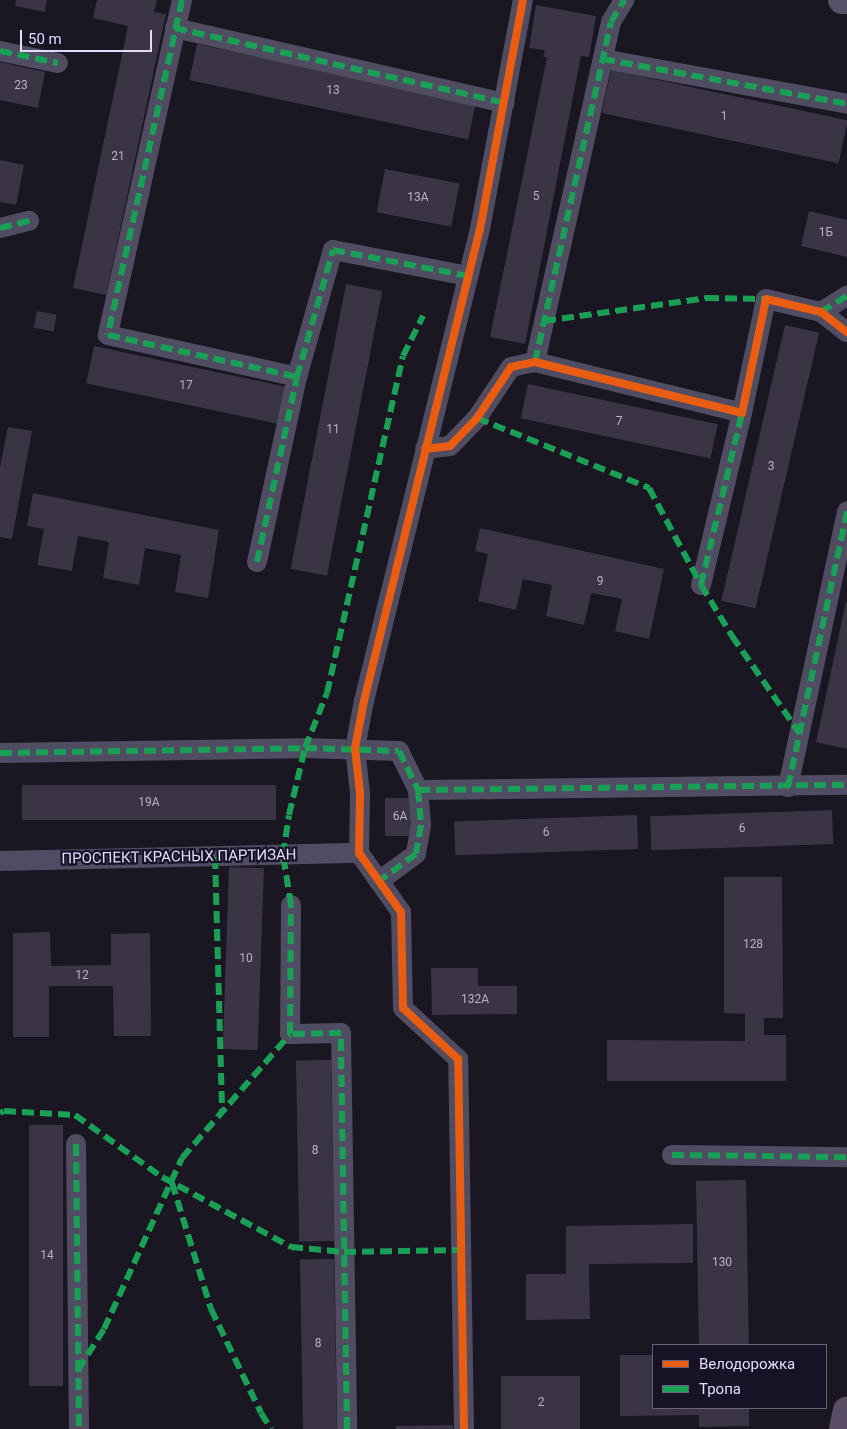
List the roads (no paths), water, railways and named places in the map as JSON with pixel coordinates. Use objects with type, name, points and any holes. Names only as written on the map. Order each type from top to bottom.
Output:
[{"type":"main road","points":[[843,1429],[847,1410]]},
{"type":"street","points":[[182,0],[108,335],[297,377]]},
{"type":"street","points":[[464,1429],[458,1059],[403,1008],[401,912],[359,853],[360,793],[355,748],[425,449],[468,276],[505,103],[523,0]]},
{"type":"street","points":[[535,362],[611,22],[624,0]]},
{"type":"street","points":[[842,0],[847,0]]},
{"type":"street","points":[[175,28],[505,103]]},
{"type":"street","points":[[0,51],[58,63]]},
{"type":"street","points":[[603,59],[847,104]]},
{"type":"street","points":[[0,228],[29,221]]},
{"type":"street","points":[[258,562],[297,377],[333,250],[468,276]]},
{"type":"street","points":[[821,312],[847,296]]},
{"type":"street","points":[[701,585],[742,414],[766,299],[821,312],[847,332]]},
{"type":"street","points":[[425,449],[450,446],[477,418],[511,367],[535,362],[742,414]]},
{"type":"street","points":[[788,786],[847,511]]},
{"type":"street","points":[[0,753],[355,748],[400,751],[418,790],[421,825],[416,854],[379,881]]},
{"type":"street","points":[[418,790],[847,786]]},
{"type":"street","name":"ПРОСПЕКТ КРАСНЫХ ПАРТИЗАН","points":[[0,861],[359,853]]},
{"type":"street","points":[[291,906],[290,1034],[341,1033],[347,1429]]},
{"type":"street","points":[[76,1144],[79,1429]]},
{"type":"street","points":[[672,1155],[847,1157]]}]
